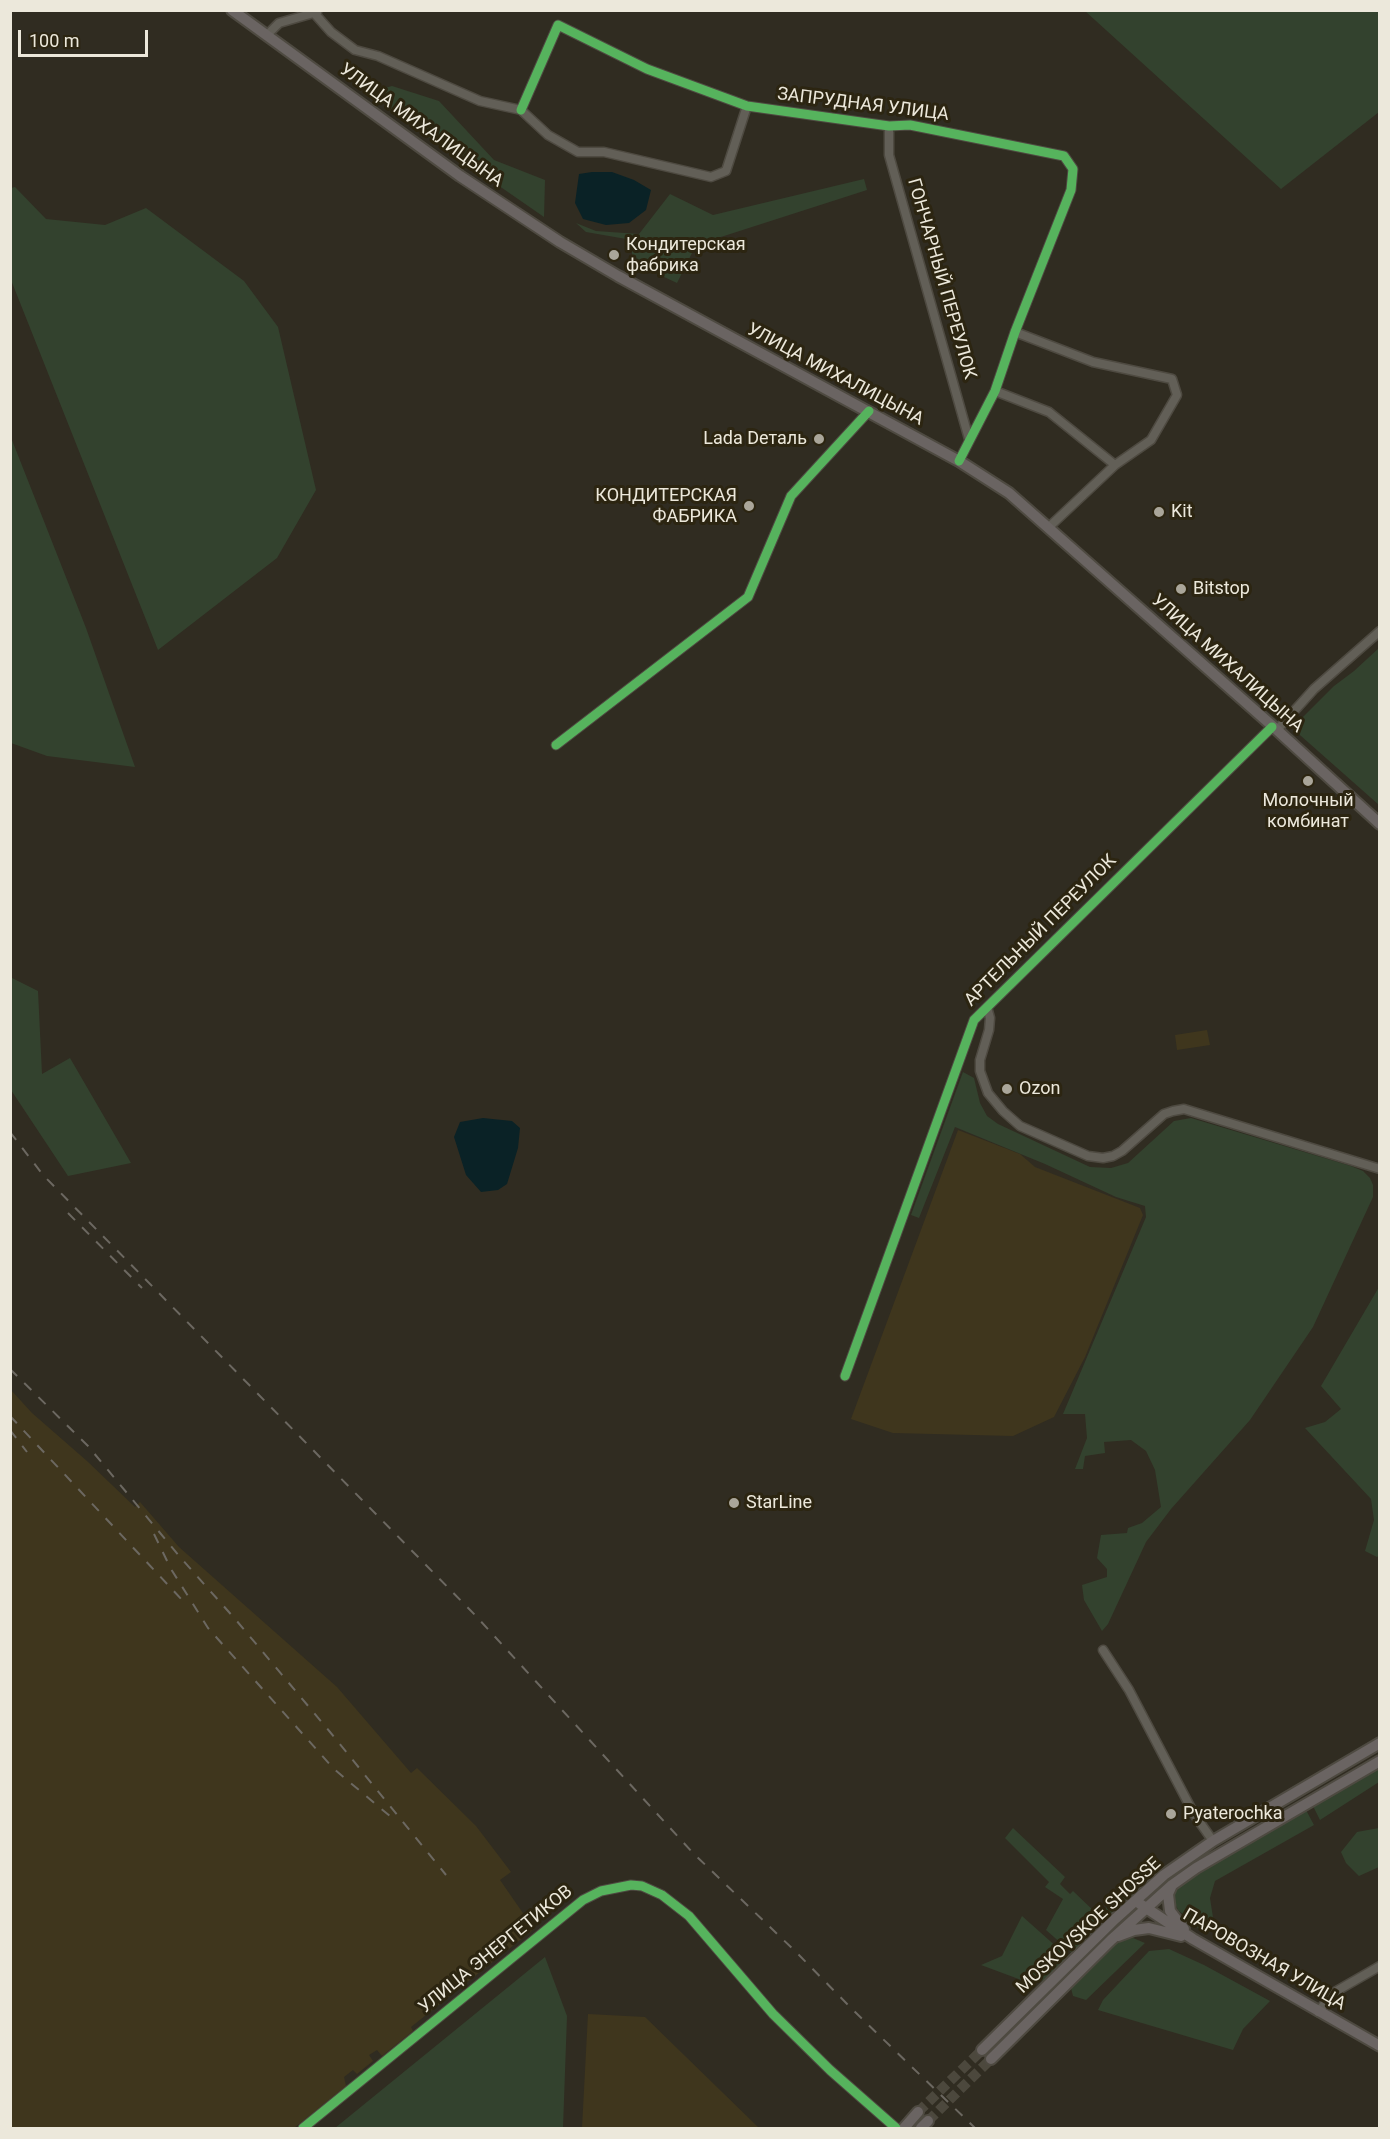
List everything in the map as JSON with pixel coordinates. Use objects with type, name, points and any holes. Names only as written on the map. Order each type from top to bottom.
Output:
[{"type":"main road","name":"УЛИЦА МИХАЛИЦЫНА","points":[[232,10],[460,176],[560,242],[618,276],[959,461],[1009,493],[1380,824]]},
{"type":"main road","name":"MOSKOVSKOE SHOSSE","points":[[982,2050],[1164,1875],[1213,1840],[1380,1743]]},
{"type":"main road","name":"MOSKOVSKOE SHOSSE","points":[[991,2059],[1144,1908],[1172,1885],[1196,1868],[1380,1761]]},
{"type":"main road","points":[[1172,1885],[1168,1894],[1170,1911],[1193,1939]]},
{"type":"main road","name":"ПАРОВОЗНАЯ УЛИЦА","points":[[1135,1901],[1193,1939],[1380,2046]]},
{"type":"main road","points":[[1111,1940],[1124,1933],[1149,1928],[1193,1939]]},
{"type":"main road","points":[[904,2128],[918,2112]]},
{"type":"street","points":[[267,35],[279,23],[316,12],[331,32],[355,50],[378,56],[480,101],[521,110],[548,135],[578,152],[604,152],[711,177],[726,171],[747,106]]},
{"type":"street","name":"ЗАПРУДНАЯ УЛИЦА","points":[[521,110],[558,24],[647,69],[747,106],[889,126],[910,125],[1064,156],[1073,169],[1071,190],[1015,332],[995,392],[959,461]]},
{"type":"street","name":"ГОНЧАРНЫЙ ПЕРЕУЛОК","points":[[889,126],[890,155],[969,439]]},
{"type":"street","points":[[1015,332],[1093,362],[1172,380],[1178,395],[1151,440],[1115,465],[1049,527]]},
{"type":"street","points":[[995,392],[1048,412],[1115,465]]},
{"type":"street","points":[[556,745],[748,597],[791,496],[869,411]]},
{"type":"street","name":"АРТЕЛЬНЫЙ ПЕРЕУЛОК","points":[[845,1376],[974,1020],[1314,689],[1380,631]]},
{"type":"street","points":[[987,1007],[990,1018],[989,1030],[980,1060],[980,1071],[988,1094],[1002,1111],[1020,1126],[1088,1156],[1103,1158],[1113,1156],[1122,1151],[1164,1114],[1184,1109],[1380,1169]]},
{"type":"street","points":[[1102,1650],[1129,1690],[1194,1814],[1213,1840]]},
{"type":"street","name":"УЛИЦА ЭНЕРГЕТИКОВ","points":[[303,2128],[583,1900],[601,1891],[631,1885],[642,1886],[662,1895],[688,1916],[773,2014],[830,2070],[897,2128]]},
{"type":"street","points":[[1318,2012],[1333,1993],[1380,1966]]},
{"type":"shaded area","points":[[1207,1030],[1210,1045],[1177,1050],[1175,1035]]},
{"type":"shaded area","points":[[958,1130],[1020,1154],[1035,1167],[1140,1208],[1143,1215],[1085,1357],[1054,1417],[1013,1436],[893,1433],[851,1419]]},
{"type":"shaded area","points":[[11,1390],[32,1413],[135,1507],[140,1502],[179,1547],[337,1687],[411,1773],[417,1768],[476,1826],[511,1872],[500,1880],[534,1929],[411,2027],[413,2031],[382,2056],[377,2050],[369,2055],[373,2061],[357,2074],[353,2070],[344,2077],[346,2086],[294,2128],[11,2128]]},
{"type":"shaded area","points":[[588,2014],[645,2017],[759,2128],[582,2128]]},
{"type":"green space","points":[[1085,11],[1379,11],[1379,112],[1281,189]]},
{"type":"green space","points":[[392,86],[439,101],[494,160],[545,180],[544,217],[388,109],[381,89]]},
{"type":"green space","points":[[864,179],[867,190],[696,245],[677,283],[632,262],[632,240],[586,232],[576,223],[596,231],[639,234],[670,194],[713,215]]},
{"type":"green space","points":[[15,187],[46,219],[105,225],[146,208],[244,281],[278,327],[316,490],[277,558],[158,650],[11,280],[11,188]]},
{"type":"green space","points":[[10,435],[86,628],[135,767],[47,756],[11,743]]},
{"type":"green space","points":[[1379,648],[1379,805],[1292,728],[1334,686]]},
{"type":"green space","points":[[10,977],[38,991],[42,1074],[70,1058],[131,1163],[68,1176],[11,1090]]},
{"type":"green space","points":[[963,1072],[974,1078],[980,1103],[987,1116],[998,1124],[1090,1167],[1111,1168],[1128,1163],[1174,1121],[1191,1118],[1351,1166],[1363,1171],[1373,1185],[1373,1197],[1313,1327],[1250,1420],[1171,1509],[1146,1542],[1108,1624],[1102,1631],[1084,1600],[1082,1585],[1107,1577],[1107,1569],[1097,1558],[1101,1535],[1127,1533],[1128,1528],[1142,1523],[1161,1507],[1155,1470],[1146,1451],[1131,1440],[1104,1442],[1105,1453],[1085,1456],[1083,1469],[1075,1469],[1087,1438],[1085,1414],[1063,1414],[1146,1217],[1145,1206],[1116,1197],[1045,1164],[955,1127],[919,1218],[911,1215]]},
{"type":"green space","points":[[1379,1287],[1380,1555],[1377,1557],[1365,1551],[1374,1520],[1371,1499],[1305,1428],[1325,1422],[1341,1409],[1321,1386]]},
{"type":"green space","points":[[1379,1766],[1379,1782],[1320,1820],[1313,1806]]},
{"type":"green space","points":[[1306,1810],[1314,1825],[1215,1881],[1210,1898],[1214,1924],[1199,1929],[1178,1910],[1174,1901],[1179,1887],[1223,1858]]},
{"type":"green space","points":[[1013,1828],[1065,1877],[1060,1884],[1070,1894],[1073,1891],[1105,1919],[1072,1953],[1046,1930],[1063,1899],[1045,1887],[1049,1882],[1005,1838]]},
{"type":"green space","points":[[1379,1828],[1379,1867],[1359,1876],[1346,1863],[1341,1852],[1357,1832]]},
{"type":"green space","points":[[1134,1883],[1139,1889],[1110,1914],[1105,1909]]},
{"type":"green space","points":[[1022,1916],[1068,1957],[1044,1980],[1032,1984],[981,1965],[1002,1956]]},
{"type":"green space","points":[[1133,1938],[1145,1943],[1086,2000],[1073,1996],[1071,1988],[1115,1944]]},
{"type":"green space","points":[[1169,1949],[1270,2001],[1243,2029],[1233,2050],[1098,2010],[1103,2000],[1149,1951]]},
{"type":"green space","points":[[545,1957],[567,2016],[563,2128],[335,2128]]},
{"type":"water","points":[[612,172],[634,180],[651,190],[646,210],[629,223],[606,225],[583,219],[575,203],[579,174]]},
{"type":"water","points":[[483,1118],[512,1121],[520,1128],[518,1148],[507,1184],[498,1190],[481,1192],[466,1175],[454,1137],[460,1122]]},
{"type":"tunnel","points":[[918,2112],[982,2050]]},
{"type":"tunnel","points":[[928,2121],[991,2059]]},
{"type":"railway","points":[[10,1132],[43,1175],[475,1615],[693,1853],[975,2128]]},
{"type":"railway","points":[[68,1213],[142,1288]]},
{"type":"railway","points":[[10,1369],[88,1446],[330,1732],[446,1875]]},
{"type":"railway","points":[[10,1416],[184,1602]]},
{"type":"railway","points":[[10,1430],[27,1452]]},
{"type":"railway","points":[[154,1534],[171,1569],[208,1628],[334,1769],[391,1817]]},
{"type":"cycle path","points":[[521,110],[558,25],[647,69],[747,106],[889,126],[910,125],[1064,156],[1073,169],[1071,190],[1015,332],[995,391],[959,461]]},
{"type":"cycle path","points":[[556,745],[748,597],[791,496],[869,411]]},
{"type":"cycle path","points":[[845,1376],[974,1020],[1272,727]]},
{"type":"cycle path","points":[[303,2128],[583,1900],[601,1891],[631,1885],[642,1886],[662,1895],[689,1916],[773,2014],[830,2070],[896,2128]]},
{"type":"place","name":"Кондитерская фабрика","points":[[614,255]]},
{"type":"place","name":"Lada Dеталь","points":[[819,439]]},
{"type":"place","name":"КОНДИТЕРСКАЯ ФАБРИКА","points":[[749,506]]},
{"type":"place","name":"Kit","points":[[1159,512]]},
{"type":"place","name":"Bitstop","points":[[1181,589]]},
{"type":"place","name":"Молочный комбинат","points":[[1308,781]]},
{"type":"place","name":"Ozon","points":[[1007,1089]]},
{"type":"place","name":"StarLine","points":[[734,1503]]},
{"type":"place","name":"Pyaterochka","points":[[1171,1814]]}]
